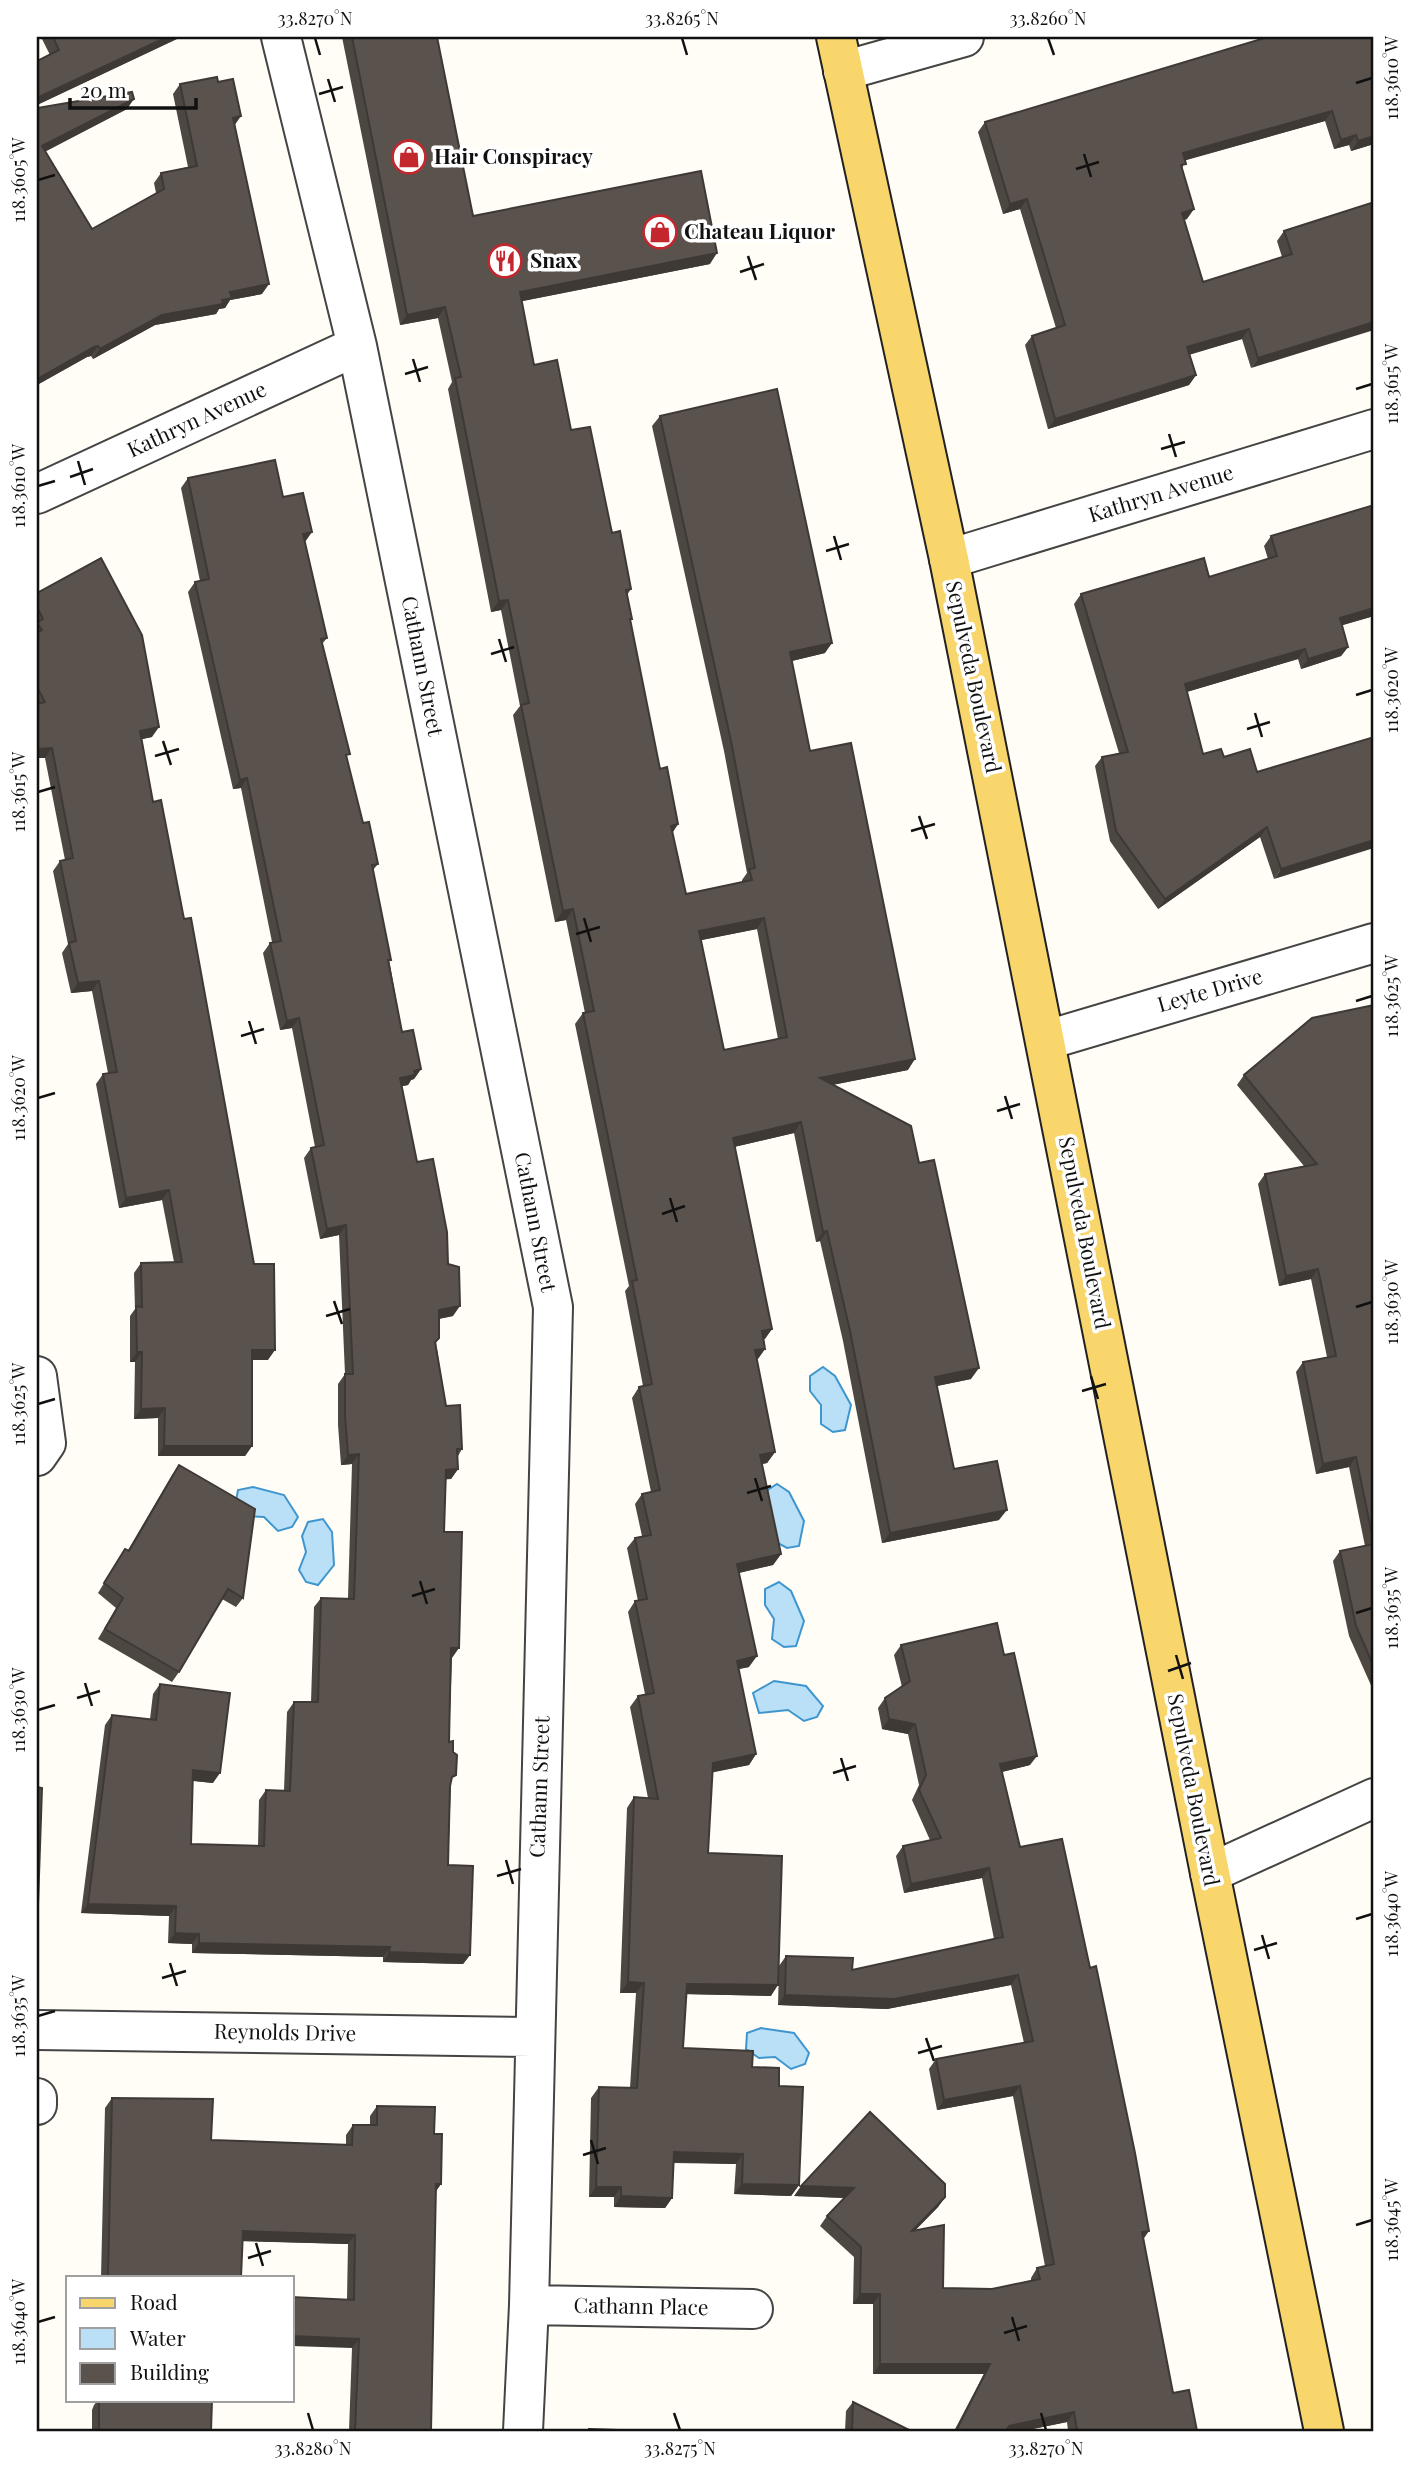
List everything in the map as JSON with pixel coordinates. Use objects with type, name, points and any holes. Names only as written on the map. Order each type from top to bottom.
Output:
[{"type":"main road","name":"Sepulveda Boulevard","points":[[839,54],[949,559],[1210,1873],[1324,2431]]},
{"type":"street","name":"Cathann Street","points":[[281,37],[357,346],[553,1307],[533,2037],[529,2305],[523,2431]]},
{"type":"street","points":[[839,54],[964,37]]},
{"type":"street","name":"Kathryn Avenue","points":[[37,494],[357,346]]},
{"type":"street","name":"Kathryn Avenue","points":[[949,559],[1374,429]]},
{"type":"street","name":"Leyte Drive","points":[[1046,1040],[1374,943]]},
{"type":"street","points":[[37,1376],[41,1449]]},
{"type":"street","points":[[1210,1873],[1374,1798]]},
{"type":"street","name":"Reynolds Drive","points":[[37,2030],[533,2037]]},
{"type":"street","points":[[37,2098],[37,2105]]},
{"type":"street","name":"Cathann Place","points":[[529,2305],[753,2309]]},
{"type":"water","points":[[823,1367],[835,1376],[851,1405],[845,1430],[833,1432],[821,1424],[821,1405],[810,1391],[810,1376]]},
{"type":"water","points":[[777,1484],[789,1492],[804,1521],[799,1546],[787,1548],[774,1541],[774,1521],[764,1508],[763,1493]]},
{"type":"water","points":[[253,1487],[284,1495],[298,1517],[292,1527],[278,1531],[264,1517],[246,1516],[235,1506],[238,1490]]},
{"type":"water","points":[[323,1519],[332,1532],[334,1565],[318,1585],[306,1582],[299,1570],[306,1552],[302,1536],[308,1522]]},
{"type":"water","points":[[779,1582],[791,1591],[804,1621],[796,1646],[784,1647],[772,1639],[774,1619],[765,1605],[765,1589]]},
{"type":"water","points":[[774,1681],[806,1686],[823,1706],[817,1717],[804,1721],[788,1710],[759,1713],[753,1693]]},
{"type":"water","points":[[761,2028],[794,2033],[809,2053],[805,2064],[791,2069],[775,2057],[759,2058],[746,2049],[747,2033]]},
{"type":"building","points":[[53,37],[167,37],[37,98],[37,61],[59,50]]},
{"type":"building","points":[[352,37],[437,37],[473,216],[701,171],[717,253],[520,292],[534,365],[557,360],[571,430],[590,427],[612,533],[620,531],[631,589],[626,590],[630,619],[660,769],[667,767],[678,824],[671,826],[686,894],[752,880],[749,869],[755,868],[731,741],[660,416],[777,389],[832,643],[790,652],[810,751],[851,743],[915,1059],[820,1078],[911,1126],[919,1163],[934,1160],[979,1368],[935,1377],[954,1469],[997,1461],[1007,1510],[890,1533],[850,1331],[827,1231],[823,1232],[801,1122],[733,1138],[772,1329],[762,1331],[765,1349],[755,1350],[775,1452],[760,1455],[781,1554],[737,1564],[757,1656],[737,1661],[756,1754],[713,1763],[708,1853],[782,1856],[778,1985],[687,1984],[683,2048],[753,2051],[752,2067],[779,2068],[779,2086],[803,2087],[799,2185],[742,2184],[743,2154],[674,2152],[672,2198],[621,2196],[621,2187],[596,2187],[599,2087],[637,2088],[644,1983],[628,1982],[634,1797],[658,1799],[638,1696],[654,1693],[635,1601],[647,1599],[635,1538],[651,1535],[642,1494],[660,1490],[639,1387],[652,1384],[632,1281],[637,1280],[583,1013],[594,1011],[573,909],[563,911],[521,705],[529,703],[508,600],[499,601],[455,378],[461,377],[445,307],[407,315]],"holes":[[[764,918],[787,1037],[724,1050],[699,931]]]},
{"type":"building","points":[[1268,37],[1374,37],[1374,136],[1358,141],[1356,135],[1341,140],[1332,111],[1183,153],[1186,164],[1181,165],[1194,209],[1182,213],[1203,282],[1292,254],[1284,231],[1374,202],[1374,322],[1258,358],[1249,329],[1187,347],[1196,375],[1055,419],[1032,336],[1065,325],[1027,199],[1010,204],[985,122]]},
{"type":"building","points":[[217,77],[218,82],[233,79],[241,116],[233,118],[269,284],[230,292],[232,298],[222,300],[223,304],[162,315],[100,349],[98,346],[94,347],[37,379],[37,108],[132,92],[134,99],[42,146],[92,229],[164,189],[161,173],[197,166],[180,84]]},
{"type":"building","points":[[275,460],[283,497],[303,493],[312,532],[303,534],[327,638],[321,639],[350,754],[346,755],[363,823],[369,822],[378,864],[372,865],[402,1032],[413,1030],[421,1069],[414,1071],[415,1075],[400,1078],[417,1162],[433,1159],[447,1232],[448,1264],[459,1267],[460,1306],[439,1310],[439,1338],[435,1342],[446,1406],[460,1405],[462,1449],[457,1449],[458,1469],[446,1470],[444,1532],[462,1532],[459,1648],[451,1648],[449,1742],[453,1741],[453,1752],[457,1755],[456,1775],[452,1777],[450,1786],[448,1865],[473,1866],[470,1955],[389,1952],[390,1947],[199,1943],[199,1934],[175,1933],[176,1906],[88,1904],[112,1715],[156,1720],[160,1684],[230,1693],[220,1773],[193,1770],[191,1844],[264,1846],[266,1790],[290,1791],[294,1702],[318,1702],[321,1598],[354,1599],[359,1454],[348,1455],[345,1415],[345,1374],[353,1374],[346,1225],[327,1229],[311,1148],[324,1145],[299,1018],[287,1021],[270,943],[281,941],[247,778],[240,780],[195,582],[209,579],[188,478]]},
{"type":"building","points":[[1374,505],[1374,608],[1340,618],[1348,647],[1308,659],[1305,649],[1185,684],[1203,754],[1221,749],[1224,757],[1250,749],[1257,772],[1374,737],[1374,840],[1281,869],[1267,827],[1165,899],[1116,831],[1102,757],[1128,752],[1081,594],[1204,558],[1209,577],[1277,556],[1271,536]]},
{"type":"building","points":[[101,558],[142,635],[159,727],[140,731],[153,802],[161,800],[184,919],[191,918],[254,1264],[274,1264],[275,1350],[252,1350],[252,1446],[164,1446],[165,1408],[141,1409],[142,1352],[137,1352],[136,1306],[142,1307],[141,1263],[182,1262],[169,1190],[126,1198],[103,1074],[117,1072],[99,981],[78,983],[69,943],[76,941],[60,861],[73,858],[52,748],[37,749],[37,704],[45,702],[37,687],[37,633],[42,630],[37,623],[43,619],[37,607],[37,593]]},
{"type":"building","points":[[1374,1005],[1374,1544],[1356,1457],[1323,1464],[1303,1362],[1336,1356],[1318,1269],[1286,1276],[1265,1174],[1317,1164],[1244,1075],[1312,1018]]},
{"type":"building","points":[[179,1465],[255,1509],[243,1598],[228,1589],[179,1672],[105,1629],[123,1598],[104,1583],[125,1549],[129,1551]]},
{"type":"building","points":[[1374,1544],[1374,1667],[1356,1626],[1340,1551]]},
{"type":"building","points":[[997,1623],[1004,1655],[1014,1653],[1037,1756],[1000,1764],[1020,1847],[1062,1839],[1090,1968],[1096,1966],[1135,2153],[1149,2231],[1142,2232],[1173,2393],[1189,2390],[1197,2431],[1077,2431],[1074,2412],[1009,2426],[1006,2431],[956,2431],[990,2364],[880,2364],[880,2294],[860,2294],[861,2247],[827,2216],[854,2188],[801,2186],[870,2112],[945,2184],[945,2197],[912,2231],[944,2225],[943,2288],[992,2289],[1040,2279],[1037,2268],[1054,2264],[1020,2086],[944,2100],[936,2059],[1033,2041],[1018,1975],[894,1999],[785,1995],[786,1956],[853,1958],[852,1970],[1003,1937],[989,1868],[911,1884],[903,1846],[941,1838],[919,1790],[926,1775],[915,1724],[889,1719],[885,1698],[910,1681],[901,1645]]},
{"type":"building","points":[[37,1787],[42,1788],[37,1934]]},
{"type":"building","points":[[112,2098],[213,2099],[211,2140],[352,2145],[353,2125],[377,2125],[377,2106],[435,2107],[434,2134],[442,2134],[441,2184],[436,2184],[431,2431],[355,2431],[359,2339],[294,2336],[294,2297],[354,2300],[355,2235],[243,2231],[241,2276],[108,2276]]},
{"type":"building","points":[[99,2402],[212,2402],[211,2431],[99,2431]]},
{"type":"building","points":[[853,2402],[911,2431],[852,2431]]},
{"type":"building","points":[[589,2429],[648,2431],[589,2431]]},
{"type":"place","name":"Hair Conspiracy","points":[[409,157]]},
{"type":"place","name":"Chateau Liquor","points":[[660,232]]},
{"type":"place","name":"Snax","points":[[505,261]]}]
